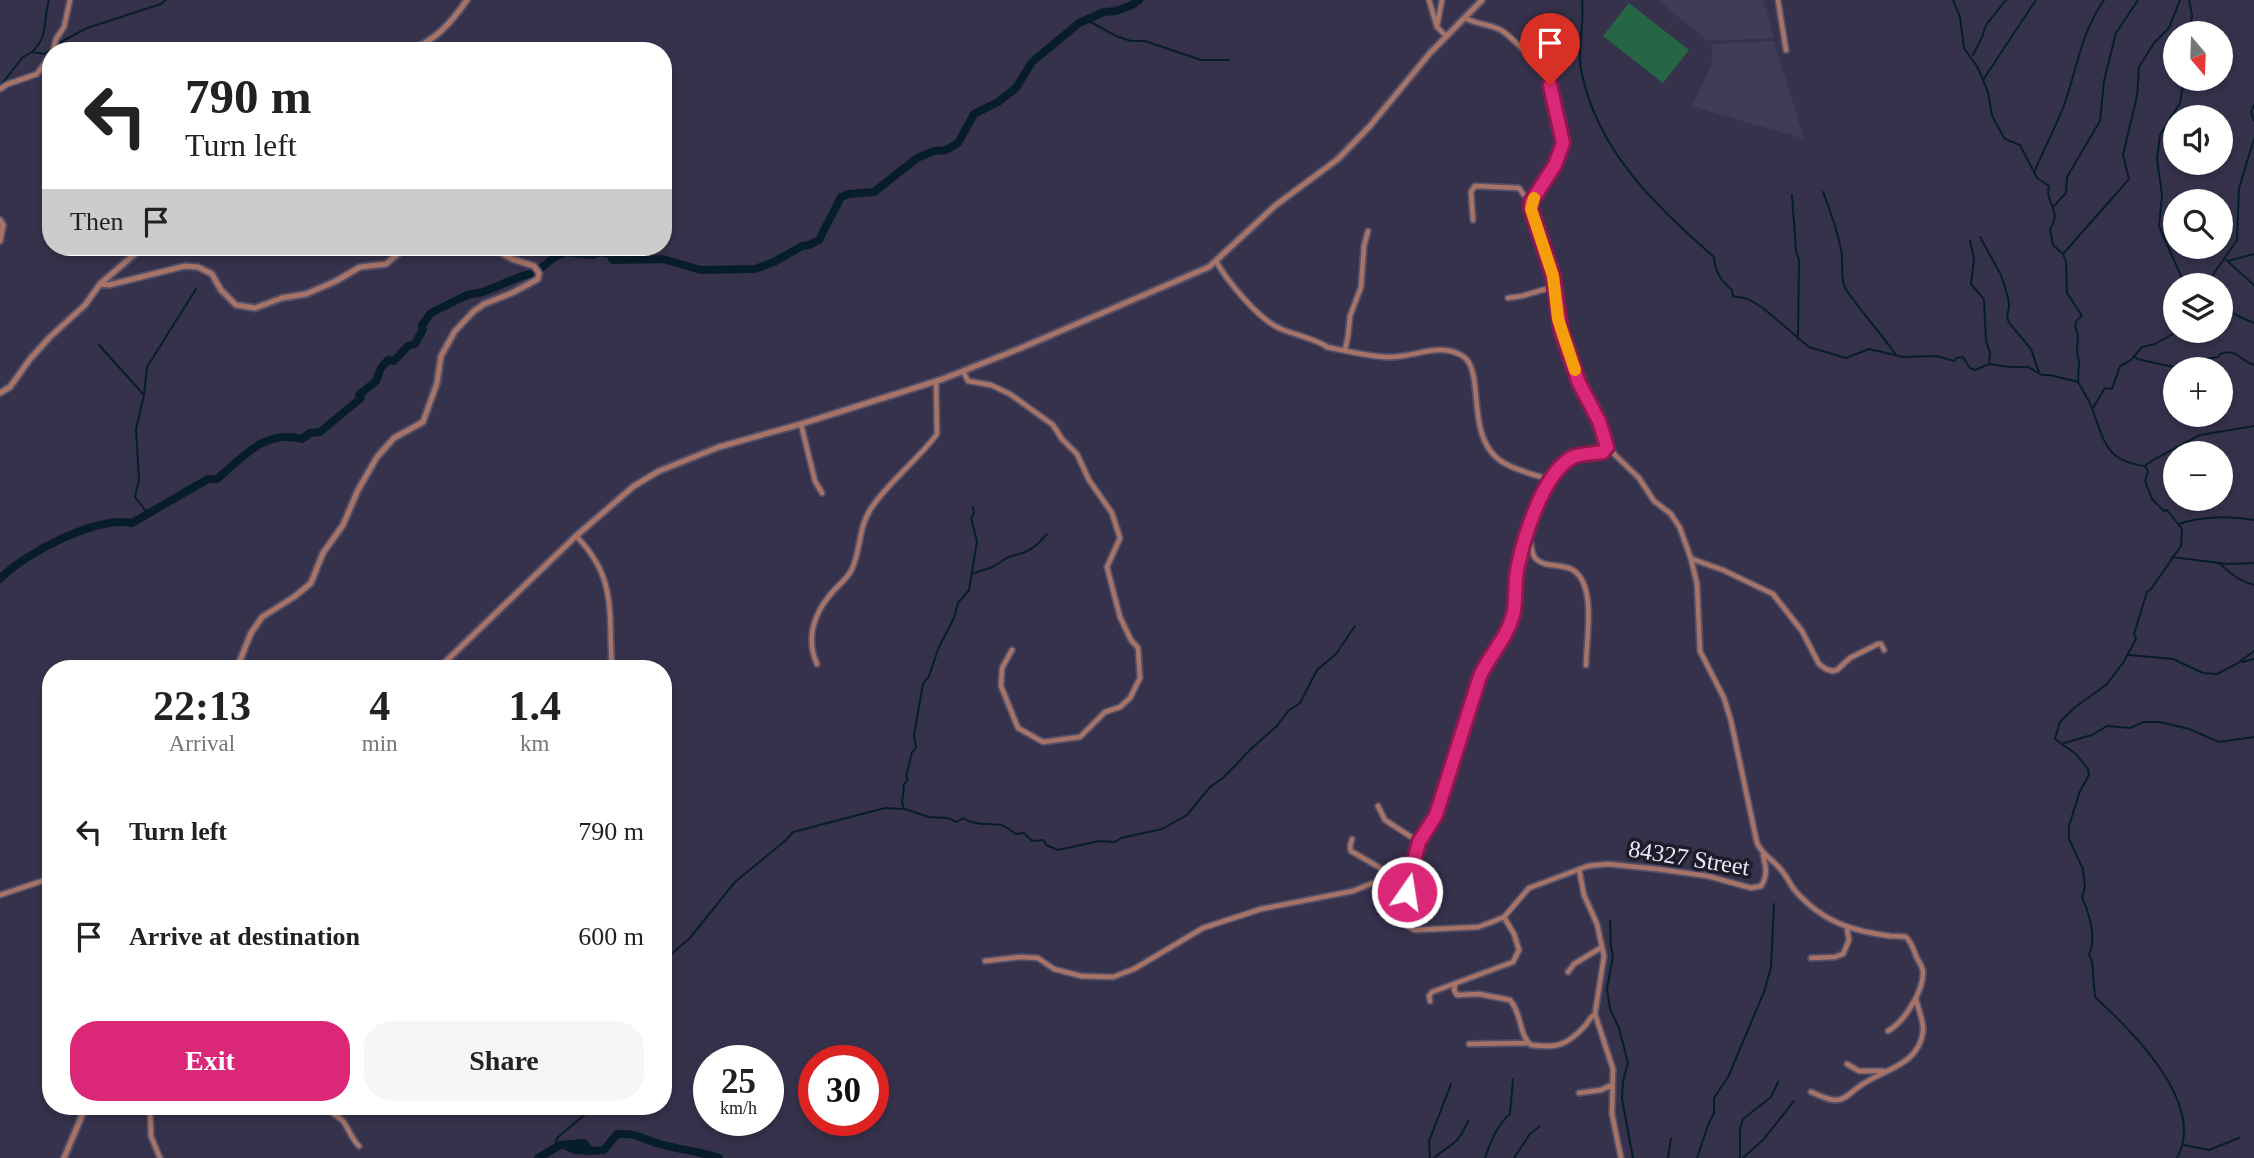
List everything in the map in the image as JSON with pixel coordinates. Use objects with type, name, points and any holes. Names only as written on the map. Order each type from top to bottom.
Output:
[{"type":"street","points":[[55,42],[64,27],[70,0]]},
{"type":"street","points":[[430,42],[456,16],[467,0]]},
{"type":"street","points":[[1429,0],[1437,27],[1447,36]]},
{"type":"street","points":[[1437,27],[1442,0]]},
{"type":"street","points":[[447,660],[576,536],[634,486],[659,471],[719,447],[936,382],[1199,272],[1216,261],[1276,205],[1338,159],[1370,126],[1417,68],[1482,0]]},
{"type":"street","points":[[1778,0],[1786,50]]},
{"type":"street","points":[[1465,18],[1497,28],[1506,34],[1540,68],[1550,85],[1563,143],[1555,165],[1531,205]]},
{"type":"street","points":[[0,89],[37,74],[42,67]]},
{"type":"street","points":[[1473,220],[1471,192],[1475,186],[1519,188],[1531,205],[1556,286],[1558,319],[1579,383],[1614,454],[1639,478],[1654,500],[1673,517],[1680,528],[1691,559],[1698,598],[1700,651],[1724,698],[1757,843],[1763,854],[1785,874],[1793,888],[1811,908],[1847,928],[1909,939],[1922,970],[1922,978],[1916,998],[1898,1024],[1888,1031]]},
{"type":"street","points":[[0,220],[3,225],[0,241]]},
{"type":"street","points":[[1345,350],[1350,316],[1361,287],[1364,246],[1368,231]]},
{"type":"street","points":[[0,393],[10,387],[30,359],[85,305],[100,284],[132,256]]},
{"type":"street","points":[[100,284],[110,285],[185,266],[198,267],[212,274],[221,290],[236,305],[255,308],[282,298],[306,294],[360,268],[386,264],[395,256]]},
{"type":"street","points":[[240,660],[251,633],[262,617],[294,597],[310,583],[323,552],[343,525],[358,490],[380,452],[394,438],[423,422],[437,383],[441,356],[455,331],[484,304],[513,293],[538,279],[539,273],[534,266],[507,256]]},
{"type":"street","points":[[1216,261],[1227,280],[1270,324],[1299,337],[1321,342],[1327,347],[1388,358],[1437,350],[1461,355],[1472,366],[1478,425],[1491,452],[1511,466],[1552,481]]},
{"type":"street","points":[[1508,298],[1556,286]]},
{"type":"street","points":[[963,371],[968,381],[991,385],[1010,394],[1050,422],[1077,454],[1089,480],[1112,513],[1121,538],[1108,560],[1107,567],[1120,617],[1138,648],[1140,678],[1130,698],[1120,707],[1105,712],[1084,734],[1074,739],[1043,742],[1018,728],[1001,686],[1002,668],[1012,650]]},
{"type":"street","points":[[817,664],[813,654],[811,630],[825,602],[844,583],[857,558],[858,540],[868,512],[937,434],[936,382]]},
{"type":"street","points":[[801,424],[815,481],[822,493]]},
{"type":"street","points":[[985,961],[1014,957],[1038,958],[1054,969],[1081,976],[1113,977],[1134,969],[1203,928],[1261,909],[1353,891],[1408,868],[1414,861],[1419,842],[1436,815],[1480,676],[1506,634],[1513,612],[1516,576],[1534,510],[1566,463],[1573,457],[1603,452],[1607,447],[1607,440]]},
{"type":"street","points":[[1527,532],[1531,539],[1532,553],[1537,560],[1575,571],[1586,589],[1586,665]]},
{"type":"street","points":[[576,536],[588,549],[605,578],[612,660]]},
{"type":"street","points":[[1691,559],[1723,570],[1773,594],[1802,631],[1819,664],[1826,669],[1838,670],[1850,658],[1878,644],[1884,650]]},
{"type":"street","points":[[1378,806],[1385,820],[1419,842]]},
{"type":"street","points":[[1352,839],[1349,846],[1351,851],[1382,869],[1388,876]]},
{"type":"street","name":"84327 Street","points":[[1579,869],[1607,864],[1657,869],[1708,876],[1751,888],[1761,886],[1765,879],[1763,854]]},
{"type":"street","points":[[1408,868],[1406,916],[1411,929],[1478,926],[1504,917],[1529,888],[1579,869],[1584,895],[1597,924],[1602,947],[1603,971],[1595,1014],[1612,1069],[1612,1114],[1621,1158]]},
{"type":"street","points":[[0,895],[42,881]]},
{"type":"street","points":[[1430,1001],[1432,992],[1504,966],[1516,958],[1518,944],[1504,917]]},
{"type":"street","points":[[1811,958],[1843,954],[1849,940],[1847,928]]},
{"type":"street","points":[[1567,972],[1574,964],[1602,947]]},
{"type":"street","points":[[1456,983],[1454,990],[1457,995],[1479,994],[1510,1000],[1520,1015],[1527,1042]]},
{"type":"street","points":[[1811,1092],[1840,1100],[1862,1084],[1911,1057],[1922,1034],[1916,998]]},
{"type":"street","points":[[1469,1044],[1527,1042],[1541,1046],[1559,1046],[1581,1030],[1595,1014]]},
{"type":"street","points":[[1847,1064],[1859,1072],[1888,1071]]},
{"type":"street","points":[[1579,1093],[1601,1090],[1612,1084]]},
{"type":"street","points":[[64,1158],[82,1115]]},
{"type":"street","points":[[150,1115],[150,1136],[160,1158]]},
{"type":"street","points":[[333,1115],[341,1120],[359,1146]]},
{"type":"shaded area","points":[[1658,0],[1763,0],[1774,38],[1708,41]]},
{"type":"shaded area","points":[[1774,41],[1804,139],[1692,106],[1711,66],[1713,44]]},
{"type":"green space","points":[[1629,3],[1689,50],[1663,83],[1603,36]]},
{"type":"waterway","points":[[33,51],[44,33],[49,0]]},
{"type":"waterway","points":[[61,42],[87,28],[166,0]]},
{"type":"waterway","points":[[611,256],[613,260],[663,259],[701,270],[755,269],[774,262],[819,240],[841,197],[874,192],[917,158],[934,151],[946,150],[958,143],[974,114],[998,102],[1016,88],[1032,62],[1079,23],[1104,12],[1132,5],[1139,0]]},
{"type":"waterway","points":[[1582,0],[1581,70],[1600,126],[1631,174],[1650,196],[1714,257],[1717,272],[1732,290],[1733,296],[1748,299],[1763,308],[1809,347],[1846,358],[1869,349],[1903,357],[1936,356],[1954,361],[1963,357],[1970,368],[1975,370],[1989,364],[2028,367],[2042,375],[2078,382],[2109,449],[2122,460],[2145,466],[2148,471],[2145,481],[2152,499],[2164,511],[2167,510],[2182,529],[2181,546],[2147,592],[2134,634],[2136,639],[2123,663],[2106,685],[2074,708],[2060,722],[2055,739],[2076,754],[2088,769],[2089,775],[2080,791],[2069,826],[2069,839],[2083,869],[2085,887],[2082,897],[2092,933],[2089,954],[2095,997],[2145,1049],[2174,1092],[2182,1115],[2184,1137],[2177,1158]]},
{"type":"waterway","points":[[1953,0],[1960,17],[1964,48],[1978,68],[1988,92],[1992,116],[2005,139],[2020,145],[2037,178],[2049,186],[2048,192],[2055,217],[2050,229],[2053,245],[2063,254],[2066,262],[2067,293],[2082,316],[2075,326],[2078,335],[2078,382]]},
{"type":"waterway","points":[[1973,55],[1986,25],[2006,0]]},
{"type":"waterway","points":[[1983,80],[2036,0]]},
{"type":"waterway","points":[[2034,173],[2063,108],[2089,26],[2104,0]]},
{"type":"waterway","points":[[2053,207],[2066,193],[2067,177],[2100,121],[2104,81],[2116,33],[2138,0]]},
{"type":"waterway","points":[[2063,254],[2129,179],[2123,155],[2137,96],[2139,67],[2154,43],[2169,28],[2180,0]]},
{"type":"waterway","points":[[2189,0],[2191,21]]},
{"type":"waterway","points":[[1087,20],[1131,41],[1145,41],[1201,60],[1229,60]]},
{"type":"waterway","points":[[0,86],[23,57],[32,52],[42,54]]},
{"type":"waterway","points":[[2180,273],[2159,226],[2162,195],[2157,159],[2160,135],[2180,103],[2182,91]]},
{"type":"waterway","points":[[2254,105],[2251,112],[2254,121]]},
{"type":"waterway","points":[[2214,273],[2237,240],[2239,188],[2254,139]]},
{"type":"waterway","points":[[1823,192],[1841,249],[1845,287],[1896,355]]},
{"type":"waterway","points":[[1792,195],[1799,260],[1798,339]]},
{"type":"waterway","points":[[1980,237],[2001,275],[2008,297],[2007,318],[2031,349],[2039,372]]},
{"type":"waterway","points":[[1970,241],[1974,258],[1971,284],[1984,299],[1989,364]]},
{"type":"waterway","points":[[2228,261],[2254,254]]},
{"type":"waterway","points":[[539,270],[557,256]]},
{"type":"waterway","points":[[2226,260],[2254,285]]},
{"type":"waterway","points":[[0,579],[26,558],[62,539],[100,525],[132,523],[208,479],[217,479],[266,441],[289,437],[302,439],[310,433],[320,432],[361,398],[359,395],[376,381],[381,368],[388,360],[394,361],[408,346],[415,344],[423,329],[422,325],[431,313],[467,295],[535,273]]},
{"type":"waterway","points":[[148,514],[135,497],[139,480],[136,429],[147,367],[196,289]]},
{"type":"waterway","points":[[2233,313],[2254,323]]},
{"type":"waterway","points":[[2093,408],[2105,388],[2112,389],[2120,366],[2131,360],[2142,347],[2163,339]]},
{"type":"waterway","points":[[99,345],[143,394]]},
{"type":"waterway","points":[[2134,356],[2173,367],[2182,363],[2198,368],[2205,359],[2231,352],[2254,365]]},
{"type":"waterway","points":[[2145,466],[2200,435],[2254,426]]},
{"type":"waterway","points":[[672,953],[689,939],[735,882],[793,832],[885,808],[904,809],[903,786],[908,779],[906,777],[912,752],[916,748],[914,735],[923,684],[929,676],[958,603],[969,590],[977,541],[971,518],[974,514],[973,507]]},
{"type":"waterway","points":[[2179,524],[2197,519],[2254,520]]},
{"type":"waterway","points":[[974,574],[1030,550],[1047,534]]},
{"type":"waterway","points":[[2172,557],[2227,564],[2254,563]]},
{"type":"waterway","points":[[2220,564],[2236,577],[2254,585]]},
{"type":"waterway","points":[[905,809],[957,822],[963,818],[976,823],[1006,827],[1016,834],[1024,833],[1032,841],[1044,840],[1046,845],[1058,850],[1099,841],[1115,842],[1121,838],[1162,829],[1187,815],[1209,788],[1277,726],[1288,711],[1300,703],[1317,670],[1336,654],[1355,626]]},
{"type":"waterway","points":[[2129,655],[2173,659],[2203,673],[2217,674],[2254,651]]},
{"type":"waterway","points":[[2242,662],[2254,659]]},
{"type":"waterway","points":[[2064,743],[2092,735],[2107,726],[2130,728],[2144,722],[2160,722],[2189,729],[2219,742],[2254,737]]},
{"type":"waterway","points":[[1697,1158],[1714,1113],[1714,1098],[1728,1077],[1764,992],[1771,967],[1774,904]]},
{"type":"waterway","points":[[1610,921],[1613,956],[1607,989],[1610,1009],[1619,1028],[1628,1063],[1622,1099],[1633,1158]]},
{"type":"waterway","points":[[1485,1158],[1494,1134],[1510,1114],[1513,1079]]},
{"type":"waterway","points":[[1740,1158],[1740,1129],[1743,1119],[1771,1097],[1778,1082]]},
{"type":"waterway","points":[[1430,1158],[1429,1141],[1451,1084]]},
{"type":"waterway","points":[[1743,1158],[1764,1139],[1794,1101]]},
{"type":"waterway","points":[[555,1148],[557,1138],[584,1115]]},
{"type":"waterway","points":[[1434,1158],[1454,1143],[1468,1121]]},
{"type":"waterway","points":[[1514,1158],[1530,1134],[1540,1126]]},
{"type":"waterway","points":[[538,1158],[560,1145],[584,1143],[590,1151],[604,1150],[617,1134],[635,1135],[667,1146],[719,1158]]},
{"type":"waterway","points":[[1668,1158],[1671,1138]]},
{"type":"waterway","points":[[2184,1145],[2209,1150],[2239,1138]]},
{"type":"waterway","points":[[564,1145],[575,1150],[590,1151]]},
{"type":"slow traffic","points":[[1534,198],[1531,209],[1556,286],[1558,319],[1575,370]]},
{"type":"route","points":[[1407,892],[1408,868],[1414,861],[1419,842],[1436,815],[1480,676],[1506,634],[1513,612],[1516,576],[1534,510],[1566,463],[1573,457],[1603,452],[1607,447],[1599,421],[1579,383],[1561,330],[1556,286],[1531,209],[1531,202],[1551,172],[1563,143],[1550,85]]}]
